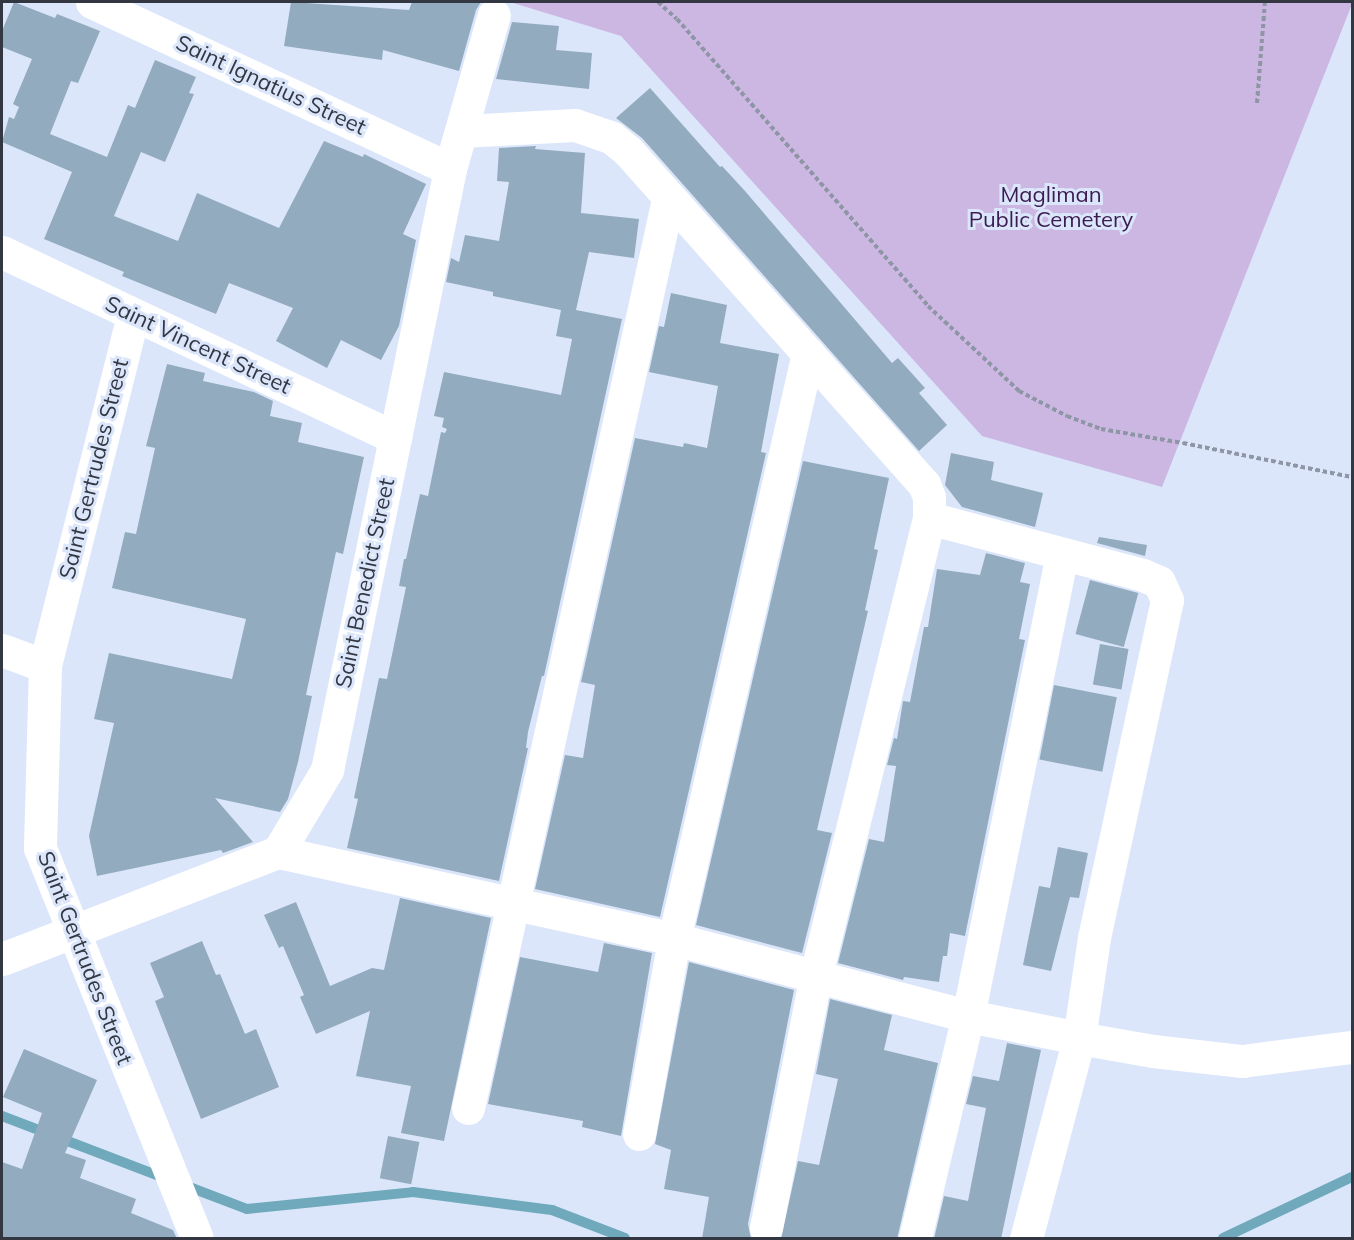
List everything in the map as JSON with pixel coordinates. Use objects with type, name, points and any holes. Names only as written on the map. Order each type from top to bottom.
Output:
[{"type":"street","name":"Saint Ignatius Street","points":[[92,2],[450,169]]},
{"type":"street","name":"Saint Benedict Street","points":[[278,852],[327,770],[450,169],[494,15]]},
{"type":"street","points":[[461,131],[575,125],[612,138],[628,151],[668,199],[924,484],[929,497],[929,518],[816,975],[766,1228]]},
{"type":"street","points":[[468,1108],[668,199]]},
{"type":"street","name":"Saint Vincent Street","points":[[2,252],[395,438]]},
{"type":"street","name":"Saint Gertrudes Street","points":[[133,315],[45,666],[40,848],[72,933],[197,1239]]},
{"type":"street","points":[[639,1134],[674,939],[808,353]]},
{"type":"street","points":[[929,518],[1143,575],[1159,582],[1167,600],[1094,938],[1079,1038],[1026,1239]]},
{"type":"street","points":[[915,1238],[968,1016],[1062,554]]},
{"type":"street","points":[[2,650],[45,666]]},
{"type":"street","points":[[2,958],[278,852],[674,939],[968,1016],[1079,1038],[1153,1051],[1242,1061],[1353,1047]]},
{"type":"path","points":[[658,2],[677,19],[928,306],[1019,391],[1067,416],[1101,429],[1353,477]]},
{"type":"path","points":[[1257,103],[1265,2]]},
{"type":"green space","name":"Magliman Public Cemetery","points":[[510,2],[1352,2],[1352,4],[1162,487],[982,436],[621,36]]},
{"type":"building","points":[[14,2],[55,18],[57,14],[100,31],[78,83],[71,81],[50,134],[107,157],[128,105],[135,108],[155,60],[196,77],[189,93],[194,94],[165,162],[141,152],[114,216],[178,241],[197,193],[279,228],[324,141],[363,157],[364,154],[426,184],[403,234],[416,240],[399,326],[381,360],[341,340],[327,368],[276,341],[293,308],[229,283],[216,314],[122,276],[124,272],[44,239],[72,172],[2,142],[9,117],[14,119],[19,107],[13,104],[32,59],[2,47],[2,31]]},
{"type":"building","points":[[291,2],[409,10],[412,2],[481,2],[476,10],[459,71],[383,50],[382,60],[284,46]]},
{"type":"building","points":[[512,22],[559,26],[556,50],[592,53],[589,89],[496,79]]},
{"type":"building","points":[[650,88],[720,167],[722,166],[745,191],[892,363],[898,358],[925,388],[919,393],[947,425],[919,451],[642,138],[616,118]]},
{"type":"building","points":[[536,146],[535,149],[585,153],[581,213],[639,219],[634,258],[589,252],[576,310],[622,319],[544,676],[542,676],[528,732],[526,748],[528,748],[499,881],[347,848],[358,799],[354,798],[379,678],[387,679],[406,587],[399,586],[404,559],[406,559],[420,494],[428,496],[441,432],[445,433],[447,429],[442,427],[444,418],[434,416],[444,372],[561,395],[572,339],[556,336],[561,310],[493,296],[493,292],[446,282],[451,258],[459,262],[465,235],[499,241],[509,182],[497,181],[499,148]]},
{"type":"building","points":[[671,293],[727,305],[720,343],[779,354],[761,452],[766,453],[660,917],[535,889],[565,755],[583,758],[595,685],[581,682],[635,438],[683,447],[684,443],[707,448],[718,386],[649,372],[659,326],[664,327]]},
{"type":"building","points":[[167,364],[205,373],[203,381],[254,392],[273,401],[270,416],[302,423],[298,442],[364,457],[343,554],[336,552],[306,695],[312,696],[298,762],[288,799],[280,812],[215,798],[253,842],[223,853],[221,850],[97,876],[89,836],[114,723],[94,719],[109,653],[232,679],[246,619],[112,588],[125,532],[136,534],[155,448],[146,446]]},
{"type":"building","points":[[951,453],[994,462],[991,480],[1043,493],[1035,527],[962,507],[945,485]]},
{"type":"building","points":[[803,461],[889,478],[874,549],[878,550],[865,610],[868,611],[817,830],[832,833],[802,953],[696,925]]},
{"type":"building","points":[[1099,537],[1147,545],[1145,556],[1097,543]]},
{"type":"building","points":[[986,553],[1025,563],[1020,582],[1030,584],[1019,639],[1025,640],[965,936],[950,933],[947,956],[943,956],[939,982],[904,977],[903,980],[838,963],[869,839],[884,842],[896,766],[887,765],[894,738],[897,739],[903,701],[910,702],[924,627],[928,627],[937,569],[980,575]]},
{"type":"building","points":[[1090,580],[1138,593],[1124,647],[1076,634]]},
{"type":"building","points":[[1100,644],[1129,649],[1121,689],[1093,684]]},
{"type":"building","points":[[1054,685],[1117,697],[1102,772],[1039,760]]},
{"type":"building","points":[[1058,847],[1088,853],[1079,898],[1070,897],[1051,971],[1023,965],[1039,886],[1050,888]]},
{"type":"building","points":[[400,898],[491,918],[444,1141],[401,1133],[411,1086],[356,1076],[370,1011],[316,1034],[300,997],[304,995],[283,946],[279,948],[264,915],[296,902],[330,986],[372,968],[384,970]]},
{"type":"building","points":[[202,941],[216,975],[220,974],[245,1034],[256,1029],[279,1087],[201,1119],[155,1001],[164,997],[150,963]]},
{"type":"building","points":[[604,943],[652,953],[621,1136],[582,1127],[583,1121],[488,1104],[520,957],[598,972]]},
{"type":"building","points":[[689,962],[794,990],[748,1224],[751,1239],[702,1239],[709,1197],[664,1189],[671,1150],[655,1144]]},
{"type":"building","points":[[830,999],[892,1015],[884,1050],[938,1063],[897,1239],[781,1239],[798,1161],[819,1165],[838,1079],[816,1074]]},
{"type":"building","points":[[1007,1043],[1041,1050],[1001,1239],[934,1239],[944,1196],[968,1201],[986,1108],[966,1104],[973,1076],[999,1081]]},
{"type":"building","points":[[24,1049],[97,1080],[65,1153],[86,1160],[80,1178],[136,1199],[131,1213],[173,1230],[177,1239],[2,1239],[2,1162],[22,1169],[42,1113],[3,1097]]},
{"type":"building","points":[[388,1136],[419,1142],[411,1184],[380,1178]]},
{"type":"waterway","points":[[2,1116],[167,1179]]},
{"type":"waterway","points":[[1223,1238],[1352,1177]]},
{"type":"waterway","points":[[184,1185],[247,1209],[413,1192],[552,1210],[625,1238]]}]
